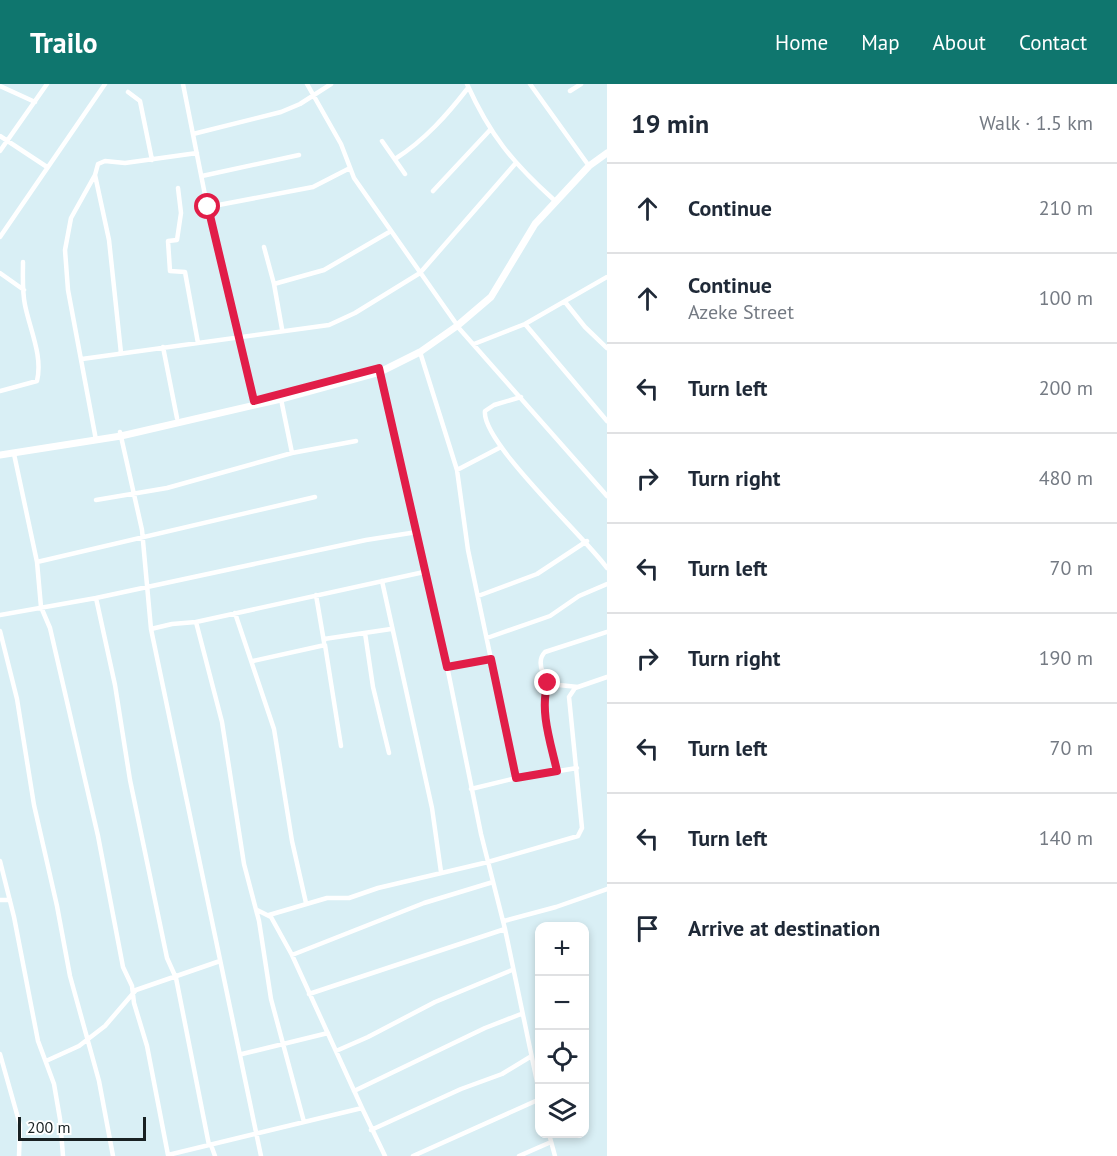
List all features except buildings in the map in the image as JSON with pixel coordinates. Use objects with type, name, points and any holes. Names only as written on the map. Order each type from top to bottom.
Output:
[{"type":"main road","points":[[121,434],[177,418],[380,370],[418,349],[456,324],[487,294],[532,222],[587,165],[607,149]]},
{"type":"main road","points":[[0,453],[14,454],[96,439],[281,399],[380,370],[420,352],[491,297],[535,224],[587,165],[607,153]]},
{"type":"main road","points":[[0,453],[96,439]]},
{"type":"street","points":[[0,152],[47,84]]},
{"type":"street","points":[[0,237],[105,84]]},
{"type":"street","points":[[183,84],[208,207],[254,401]]},
{"type":"street","points":[[307,84],[341,144],[354,178],[456,324],[607,496]]},
{"type":"street","points":[[193,134],[281,112],[331,84]]},
{"type":"street","points":[[530,84],[587,165]]},
{"type":"street","points":[[570,92],[580,84]]},
{"type":"street","points":[[0,86],[35,102]]},
{"type":"street","points":[[396,159],[428,135],[467,86],[490,130],[515,164],[553,199]]},
{"type":"street","points":[[128,92],[140,101],[152,160]]},
{"type":"street","points":[[433,191],[490,130]]},
{"type":"street","points":[[0,136],[47,167]]},
{"type":"street","points":[[382,141],[405,174]]},
{"type":"street","points":[[96,439],[68,290],[65,250],[71,218],[95,175],[98,164],[105,161],[125,163],[197,153]]},
{"type":"street","points":[[202,176],[299,155]]},
{"type":"street","points":[[82,359],[163,346],[240,339],[282,329],[329,324],[355,314],[420,273],[515,164]]},
{"type":"street","points":[[208,207],[313,187],[350,168]]},
{"type":"street","points":[[95,175],[109,240],[121,353]]},
{"type":"street","points":[[178,188],[181,213],[177,240],[168,241],[170,271],[185,272],[198,343]]},
{"type":"street","points":[[274,284],[324,270],[391,231]]},
{"type":"street","points":[[264,247],[274,284],[282,329]]},
{"type":"street","points":[[0,391],[37,381],[39,373],[24,290],[23,262]]},
{"type":"street","points":[[0,273],[24,290]]},
{"type":"street","points":[[474,344],[525,324],[607,277]]},
{"type":"street","points":[[565,302],[585,327],[607,348]]},
{"type":"street","points":[[525,324],[607,421]]},
{"type":"street","points":[[163,346],[177,418]]},
{"type":"street","points":[[420,352],[457,470],[478,596],[516,778]]},
{"type":"street","points":[[380,370],[447,667],[471,789],[504,921],[536,1084]]},
{"type":"street","points":[[521,397],[494,405],[485,411],[486,420],[501,447],[587,541],[607,568]]},
{"type":"street","points":[[281,399],[292,453]]},
{"type":"street","points":[[121,434],[143,537],[151,629],[220,961],[242,1054],[261,1156]]},
{"type":"street","points":[[96,500],[134,495],[292,453],[356,441]]},
{"type":"street","points":[[457,470],[501,447]]},
{"type":"street","points":[[14,454],[37,562],[41,607],[50,628],[98,836],[123,967],[147,1046],[166,1156],[362,1108]]},
{"type":"street","points":[[37,562],[315,497]]},
{"type":"street","points":[[0,615],[146,588],[366,540],[417,532]]},
{"type":"street","points":[[478,596],[537,574],[587,541]]},
{"type":"street","points":[[151,629],[196,622],[424,572]]},
{"type":"street","points":[[382,581],[432,808],[441,872]]},
{"type":"street","points":[[487,638],[543,619],[579,597],[607,584]]},
{"type":"street","points":[[316,595],[341,746]]},
{"type":"street","points":[[96,598],[115,685],[130,780],[167,958],[176,978],[210,1145],[215,1156]]},
{"type":"street","points":[[235,613],[274,729],[292,841],[306,903]]},
{"type":"street","points":[[196,622],[222,722],[244,864],[257,910],[266,971],[282,1043],[304,1122]]},
{"type":"street","points":[[253,662],[324,642],[391,629]]},
{"type":"street","points":[[0,631],[18,699],[34,805],[70,976],[99,1081],[113,1156]]},
{"type":"street","points":[[557,771],[548,730],[545,696],[548,683],[540,664],[543,653],[607,632]]},
{"type":"street","points":[[365,633],[373,687],[389,753]]},
{"type":"street","points":[[447,667],[491,659]]},
{"type":"street","points":[[269,915],[330,897],[349,898],[441,872],[488,862],[580,835],[582,828],[569,700],[572,690],[607,677]]},
{"type":"street","points":[[548,683],[553,686],[568,684],[578,687]]},
{"type":"street","points":[[471,789],[516,778],[577,768]]},
{"type":"street","points":[[0,861],[10,900],[31,1012],[58,1103],[63,1156]]},
{"type":"street","points":[[292,955],[424,903],[493,882]]},
{"type":"street","points":[[504,921],[556,907],[607,889]]},
{"type":"street","points":[[0,900],[10,900]]},
{"type":"street","points":[[257,910],[269,915],[292,955],[383,1156]]},
{"type":"street","points":[[309,994],[505,929]]},
{"type":"street","points":[[46,1061],[87,1040],[105,1026],[132,992],[220,961]]},
{"type":"street","points":[[336,1050],[368,1037],[435,1002],[512,970]]},
{"type":"street","points":[[354,1091],[485,1028],[522,1014]]},
{"type":"street","points":[[242,1054],[328,1033]]},
{"type":"street","points":[[0,1054],[20,1125],[19,1156]]},
{"type":"street","points":[[371,1130],[461,1089],[502,1074],[530,1058]]},
{"type":"street","points":[[413,1156],[474,1126],[535,1100]]},
{"type":"street","points":[[550,1138],[555,1156]]},
{"type":"street","points":[[519,1156],[551,1142]]},
{"type":"route","points":[[208,207],[254,401],[379,368],[447,667],[491,659],[516,778],[557,771],[548,730],[545,696],[548,683]]}]
